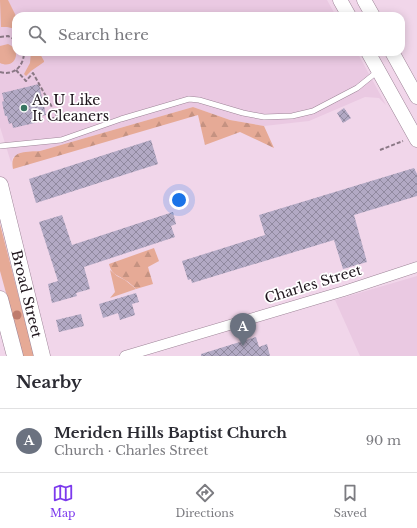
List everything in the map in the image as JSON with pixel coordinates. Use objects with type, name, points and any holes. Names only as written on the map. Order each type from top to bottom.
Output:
[{"type":"main road","name":"Broad Street","points":[[1,194],[42,356]]},
{"type":"main road","name":"Broad Street","points":[[0,299],[15,356]]},
{"type":"street","points":[[340,0],[347,12]]},
{"type":"street","points":[[364,0],[371,12]]},
{"type":"street","points":[[370,56],[379,70],[410,140]]},
{"type":"street","points":[[379,70],[395,56],[417,97]]},
{"type":"street","name":"Charles Street","points":[[124,356],[417,267]]},
{"type":"lane","points":[[0,146],[61,140],[96,127],[189,100],[199,100],[243,113],[264,117],[292,116],[313,110],[357,88],[379,70]]},
{"type":"path","points":[[0,38],[8,36],[12,38]]},
{"type":"path","points":[[0,72],[11,73],[16,70],[24,60],[24,56]]},
{"type":"path","points":[[16,70],[26,81],[34,73],[57,116],[48,121]]},
{"type":"path","points":[[380,150],[410,140]]},
{"type":"shaded area","points":[[0,0],[327,0],[334,12],[12,12],[12,56],[359,56],[386,105],[379,98],[365,97],[309,121],[264,126],[230,120],[193,107],[40,151],[27,152],[13,157],[11,163],[0,127]]},
{"type":"shaded area","points":[[417,276],[417,356],[360,356],[335,300]]},
{"type":"green space","points":[[0,0],[8,0],[14,12],[12,12],[12,28],[1,27]]},
{"type":"green space","points":[[8,44],[12,46],[12,56],[16,56],[13,62],[10,64],[0,63],[0,46]]},
{"type":"green space","points":[[31,56],[41,56],[44,61],[26,76],[24,74],[30,63]]},
{"type":"green space","points":[[193,107],[230,120],[264,126],[274,148],[240,132],[205,145],[198,115],[13,169],[12,163],[14,158],[20,153],[40,151]]},
{"type":"green space","points":[[0,224],[33,356],[23,356],[0,271]]},
{"type":"green space","points":[[154,248],[159,261],[148,267],[153,284],[136,289],[115,274],[110,268],[109,264]]},
{"type":"green space","points":[[110,270],[136,289],[110,298],[115,292]]},
{"type":"building","name":"As U Like It Cleaners","points":[[39,84],[46,115],[41,116],[43,121],[13,128],[12,123],[9,124],[7,116],[5,116],[2,93]]},
{"type":"building","points":[[344,108],[351,118],[343,123],[337,113]]},
{"type":"building","points":[[151,140],[158,164],[36,203],[29,179]]},
{"type":"building","points":[[414,168],[417,174],[417,196],[354,215],[367,262],[343,269],[334,240],[192,283],[191,279],[188,280],[182,261],[265,235],[259,215]]},
{"type":"building","points":[[173,212],[176,224],[171,226],[175,237],[84,267],[90,289],[76,293],[77,296],[52,303],[48,284],[58,281],[39,222],[62,215],[72,245]]},
{"type":"building","points":[[136,293],[139,302],[132,304],[135,315],[120,320],[118,313],[103,318],[99,304]]},
{"type":"building","points":[[81,314],[84,326],[59,332],[56,320]]},
{"type":"building","points":[[256,337],[259,347],[267,344],[270,356],[201,356],[201,354]]},
{"type":"place","name":"As U Like It Cleaners","points":[[24,108]]},
{"type":"place","name":"Meriden Hills Baptist Church","points":[[243,346]]}]
